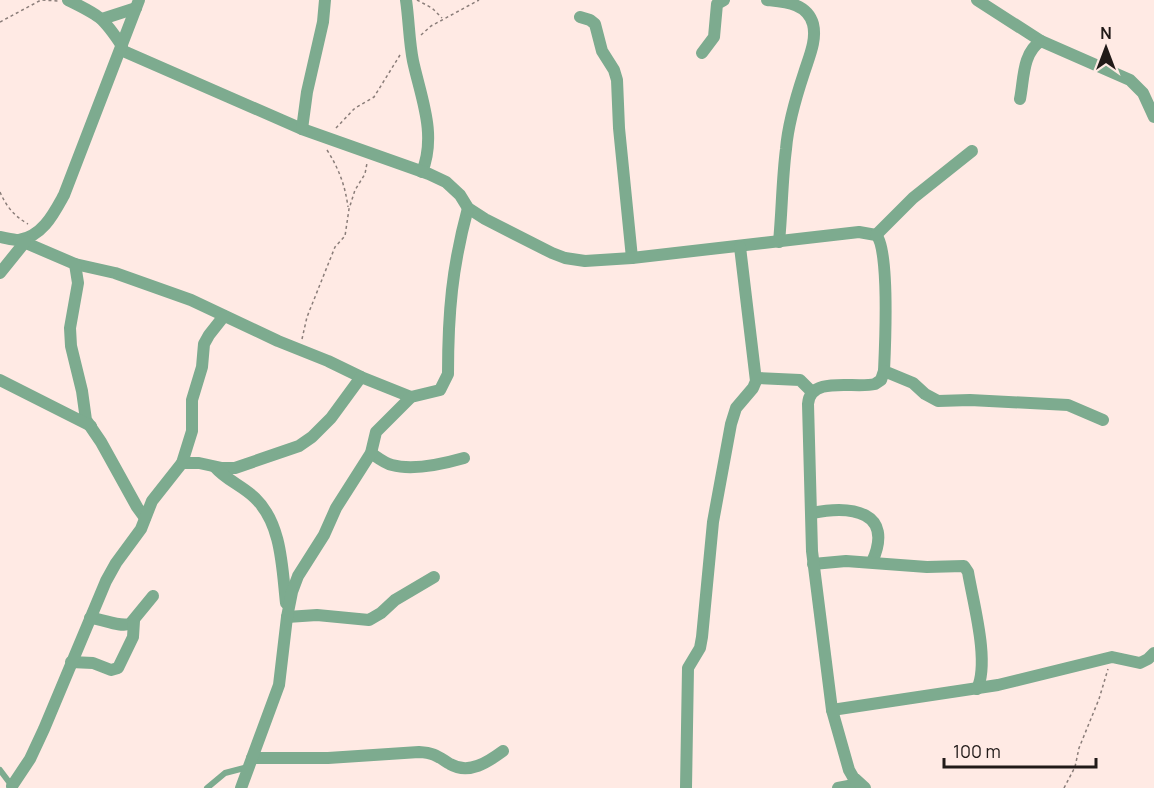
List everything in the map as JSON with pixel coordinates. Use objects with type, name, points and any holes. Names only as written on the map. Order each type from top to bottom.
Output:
[{"type":"street","points":[[302,129],[307,92],[323,22],[325,0]]},
{"type":"street","points":[[406,0],[411,44],[429,137],[429,150],[422,172]]},
{"type":"street","points":[[702,53],[714,37],[717,4],[724,0]]},
{"type":"street","points":[[767,0],[794,2],[808,13],[813,23],[814,38],[786,148],[779,242]]},
{"type":"street","points":[[977,0],[1041,41],[1130,80],[1154,102]]},
{"type":"street","points":[[70,1],[98,15],[121,48],[302,129],[446,182],[460,195],[468,208],[507,231],[565,258],[585,261],[632,258],[859,232],[880,238],[884,267],[884,372],[881,380],[875,384],[829,385],[812,392],[808,397],[812,551],[832,710],[849,770],[862,786]]},
{"type":"street","points":[[102,19],[138,4]]},
{"type":"street","points":[[0,273],[22,241],[46,225],[64,195],[138,4]]},
{"type":"street","points":[[580,17],[595,24],[602,51],[614,70],[617,80],[632,258]]},
{"type":"street","points":[[1020,99],[1027,59],[1032,49],[1041,41]]},
{"type":"street","points":[[1143,93],[1154,117]]},
{"type":"street","points":[[876,235],[913,198],[972,151]]},
{"type":"street","points":[[242,788],[279,685],[292,592],[306,562],[324,535],[336,508],[370,453],[376,432],[411,397],[440,390],[448,374],[449,302],[457,249],[468,208]]},
{"type":"street","points":[[0,237],[22,241],[75,264],[115,273],[191,300],[361,377],[411,397]]},
{"type":"street","points":[[686,788],[688,668],[700,648],[702,638],[714,522],[731,424],[736,408],[753,388],[756,378],[740,247]]},
{"type":"street","points":[[75,264],[78,283],[70,328],[71,345],[86,420],[145,518]]},
{"type":"street","points":[[10,787],[30,759],[106,581],[141,528],[152,501],[182,463],[192,431],[192,400],[202,367],[204,344],[208,335],[224,316]]},
{"type":"street","points":[[884,372],[913,383],[938,402],[970,400],[1068,405],[1103,420]]},
{"type":"street","points":[[182,463],[235,468],[305,441],[331,418],[361,377]]},
{"type":"street","points":[[756,378],[800,380],[812,392]]},
{"type":"street","points":[[0,380],[91,426]]},
{"type":"street","points":[[370,453],[390,465],[403,467],[451,462],[464,458]]},
{"type":"street","points":[[215,467],[258,501],[271,521],[277,539],[287,615]]},
{"type":"street","points":[[812,513],[840,509],[853,510],[868,517],[875,524],[879,536],[878,548],[872,562]]},
{"type":"street","points":[[813,564],[846,561],[927,567],[962,565],[966,567],[982,660],[981,679],[977,688]]},
{"type":"street","points":[[287,615],[317,615],[369,620],[395,600],[434,577]]},
{"type":"street","points":[[90,618],[100,618],[118,625],[130,624],[153,596]]},
{"type":"street","points":[[71,662],[93,663],[111,670],[118,668],[133,637],[134,621]]},
{"type":"street","points":[[832,710],[1036,677],[1112,657],[1140,663],[1149,659],[1154,653]]},
{"type":"street","points":[[250,762],[419,752],[434,753],[455,766],[472,768],[503,751]]},
{"type":"street","points":[[838,788],[862,786]]},
{"type":"lane","points":[[207,788],[225,773],[250,762]]},
{"type":"lane","points":[[0,770],[10,787]]},
{"type":"path","points":[[0,22],[41,0],[70,1]]},
{"type":"path","points":[[416,0],[432,8],[443,19]]},
{"type":"path","points":[[349,209],[346,190],[339,170],[322,136],[355,108],[374,98],[398,57],[430,26],[479,0]]},
{"type":"path","points":[[298,349],[307,317],[335,247],[345,236],[349,209],[370,154]]},
{"type":"path","points":[[0,192],[14,215],[30,225],[36,232]]},
{"type":"path","points":[[1064,788],[1075,767],[1079,748],[1099,699],[1112,657]]}]
